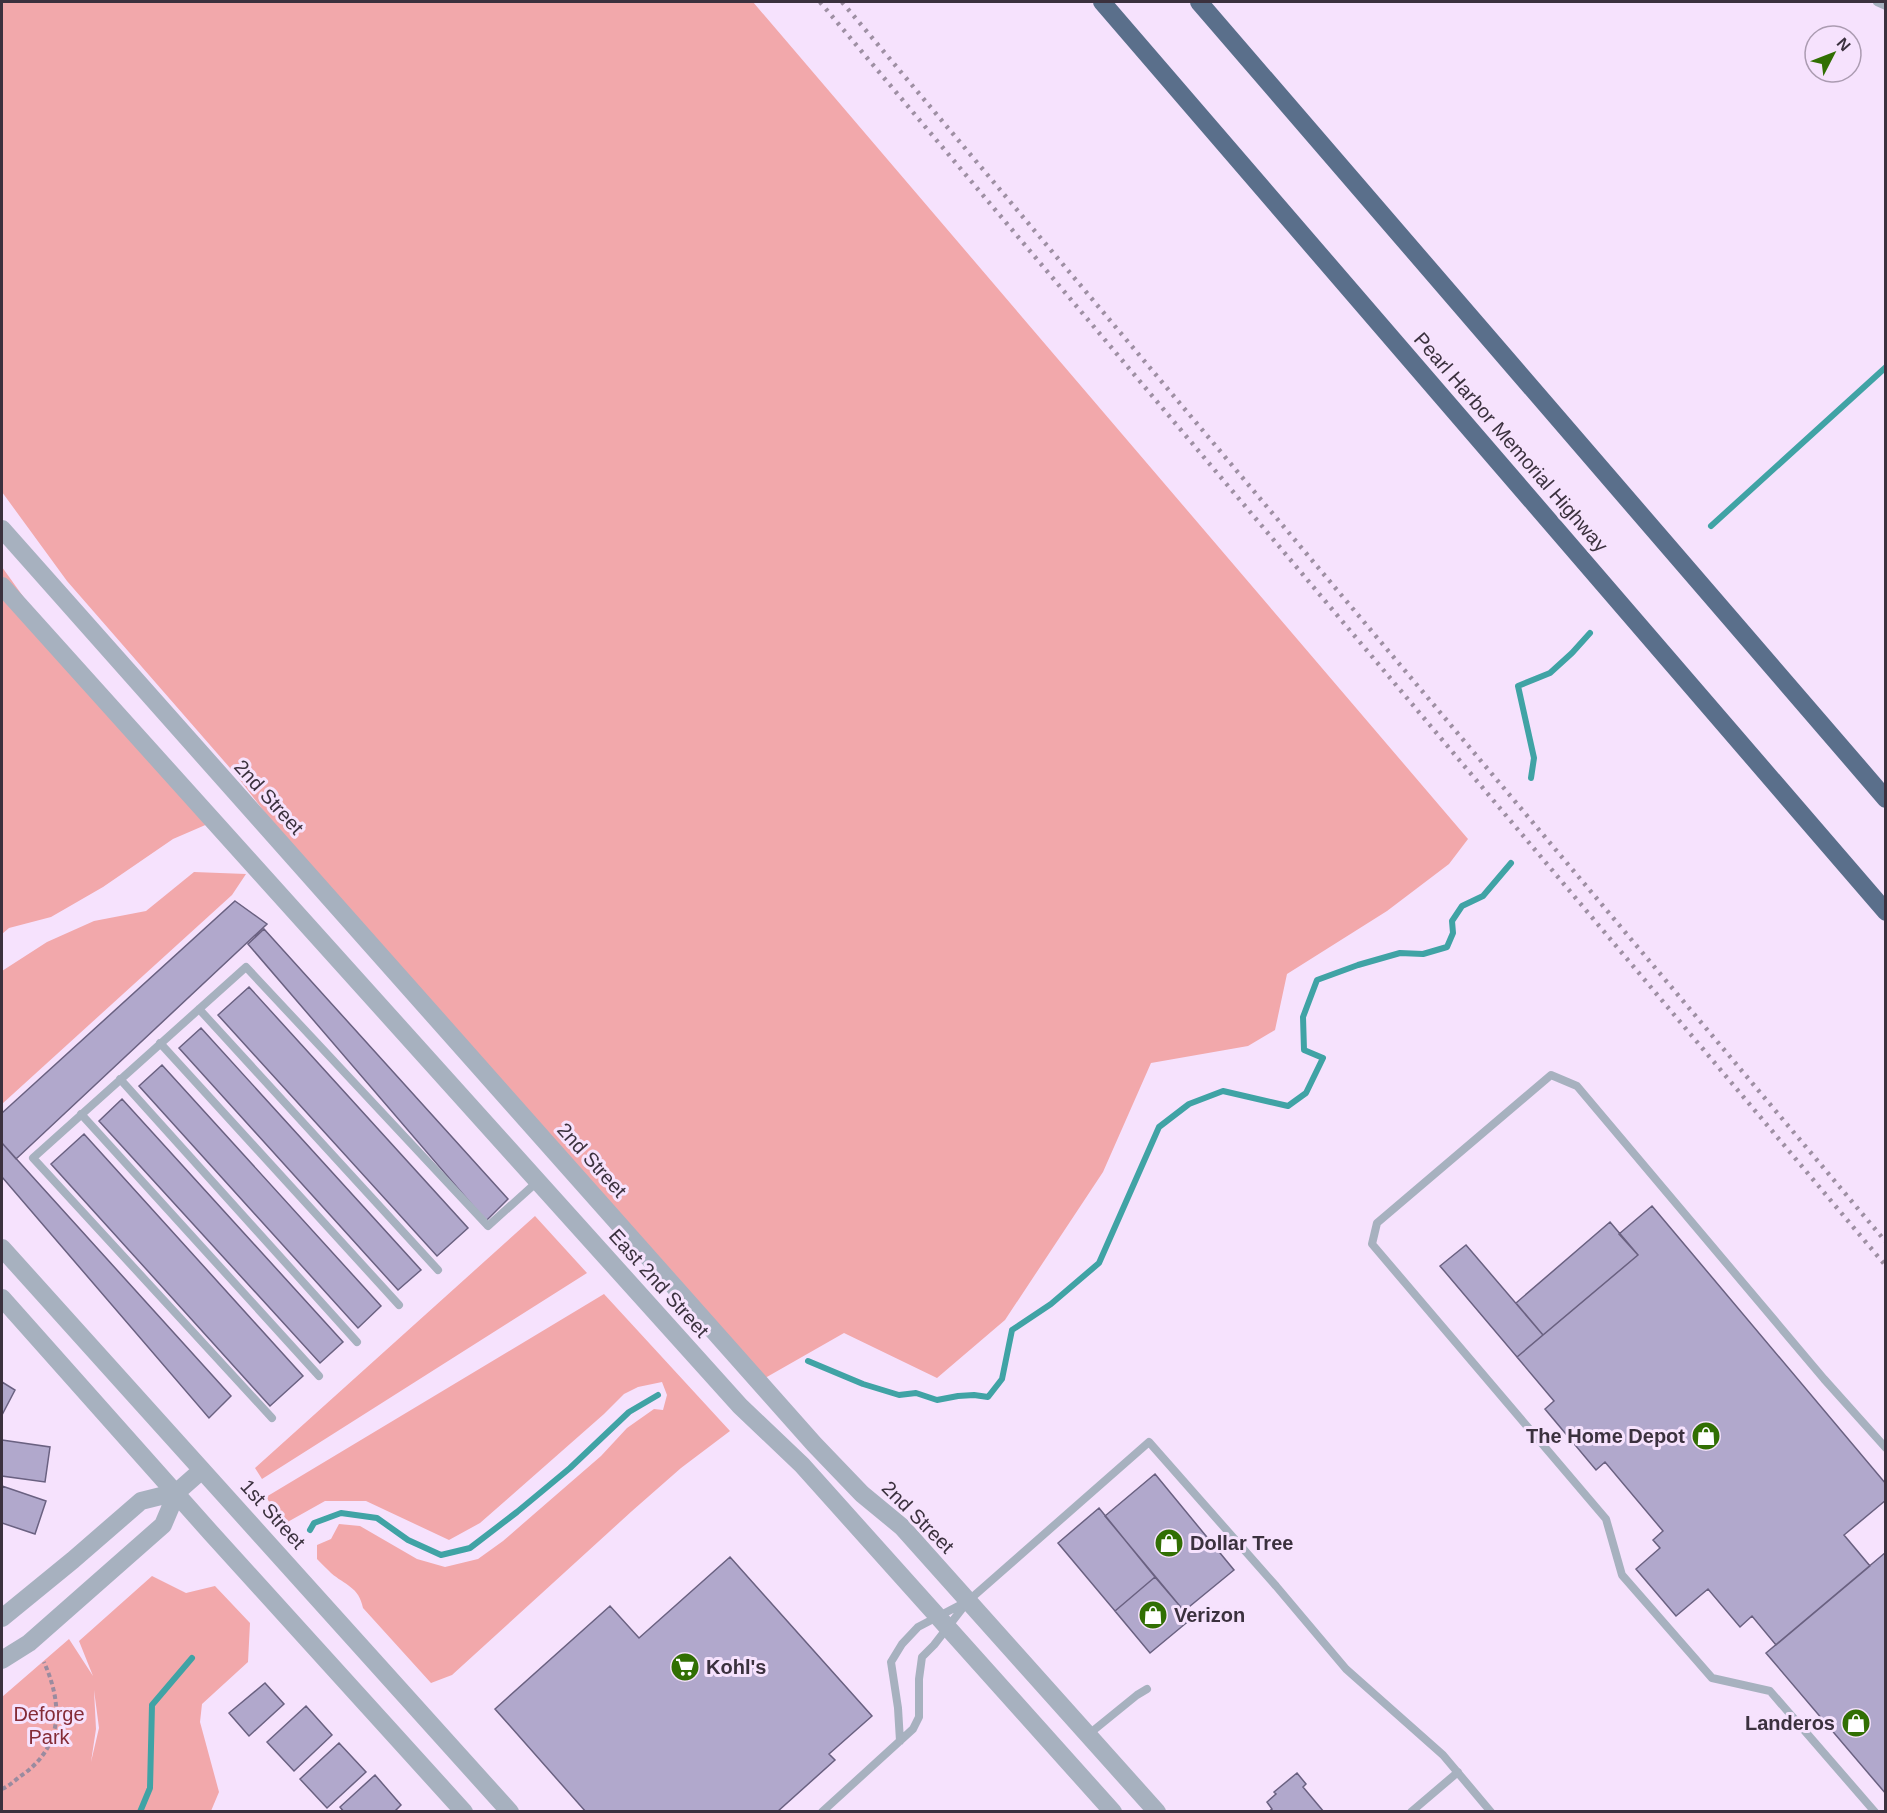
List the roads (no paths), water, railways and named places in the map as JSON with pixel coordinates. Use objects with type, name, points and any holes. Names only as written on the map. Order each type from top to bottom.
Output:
[{"type":"highway","points":[[1088,2],[1192,107]]},
{"type":"highway","name":"Pearl Harbor Memorial Highway","points":[[1102,2],[1886,912]]},
{"type":"highway","points":[[1199,2],[1886,799]]},
{"type":"street","name":"2nd Street","points":[[2,529],[814,1444],[862,1494],[902,1527],[1157,1812]]},
{"type":"street","name":"East 2nd Street","points":[[2,586],[740,1406],[802,1465],[943,1622]]},
{"type":"street","name":"1st Street","points":[[2,1248],[510,1812]]},
{"type":"street","points":[[2,1298],[464,1812]]},
{"type":"street","points":[[2,1660],[29,1643],[163,1525],[177,1492],[202,1470]]},
{"type":"street","points":[[2,1618],[141,1501],[177,1492]]},
{"type":"street","points":[[943,1622],[1113,1812]]},
{"type":"lane","points":[[1877,2],[1886,6]]},
{"type":"lane","points":[[272,1418],[33,1158],[198,1009],[246,967],[488,1226],[537,1182]]},
{"type":"lane","points":[[198,1009],[438,1270]]},
{"type":"lane","points":[[160,1043],[399,1305]]},
{"type":"lane","points":[[1875,1812],[1770,1691],[1712,1678],[1622,1575],[1606,1519],[1372,1244],[1377,1223],[1551,1075],[1577,1086],[1817,1370],[1886,1448]]},
{"type":"lane","points":[[120,1079],[357,1342]]},
{"type":"lane","points":[[81,1114],[319,1376]]},
{"type":"lane","points":[[822,1812],[913,1729],[919,1717],[919,1679],[922,1658],[943,1622],[1149,1442],[1346,1669],[1443,1755],[1491,1812]]},
{"type":"lane","points":[[900,1741],[891,1662],[902,1644],[918,1627],[943,1622],[968,1601]]},
{"type":"lane","points":[[1088,1736],[1147,1689]]},
{"type":"lane","points":[[1411,1812],[1458,1772]]},
{"type":"waterway","points":[[1711,526],[1886,367]]},
{"type":"waterway","points":[[1531,778],[1534,758],[1518,686],[1550,673],[1590,633]]},
{"type":"waterway","points":[[808,1361],[863,1384],[899,1395],[916,1393],[937,1400],[974,1395],[988,1397],[1002,1379],[1012,1330],[1051,1304],[1099,1263],[1159,1127],[1189,1104],[1223,1091],[1288,1106],[1306,1093],[1323,1058],[1304,1050],[1303,1017],[1317,980],[1400,953],[1423,954],[1447,947],[1453,933],[1452,921],[1462,906],[1483,896],[1511,863]]},
{"type":"waterway","points":[[310,1530],[314,1523],[341,1513],[377,1518],[408,1540],[441,1555],[470,1548],[570,1468],[629,1412],[658,1395]]},
{"type":"waterway","points":[[140,1812],[150,1788],[152,1705],[192,1658]]},
{"type":"railway","points":[[820,2],[1886,1266]]},
{"type":"railway","points":[[842,2],[1886,1242]]},
{"type":"place","name":"The Home Depot","points":[[1706,1436]]},
{"type":"place","name":"Dollar Tree","points":[[1169,1543]]},
{"type":"place","name":"Verizon","points":[[1153,1615]]},
{"type":"place","name":"Kohl's","points":[[685,1667]]},
{"type":"place","name":"Landeros","points":[[1856,1723]]},
{"type":"park label","name":"Deforge Park","points":[[49,1726]]}]
